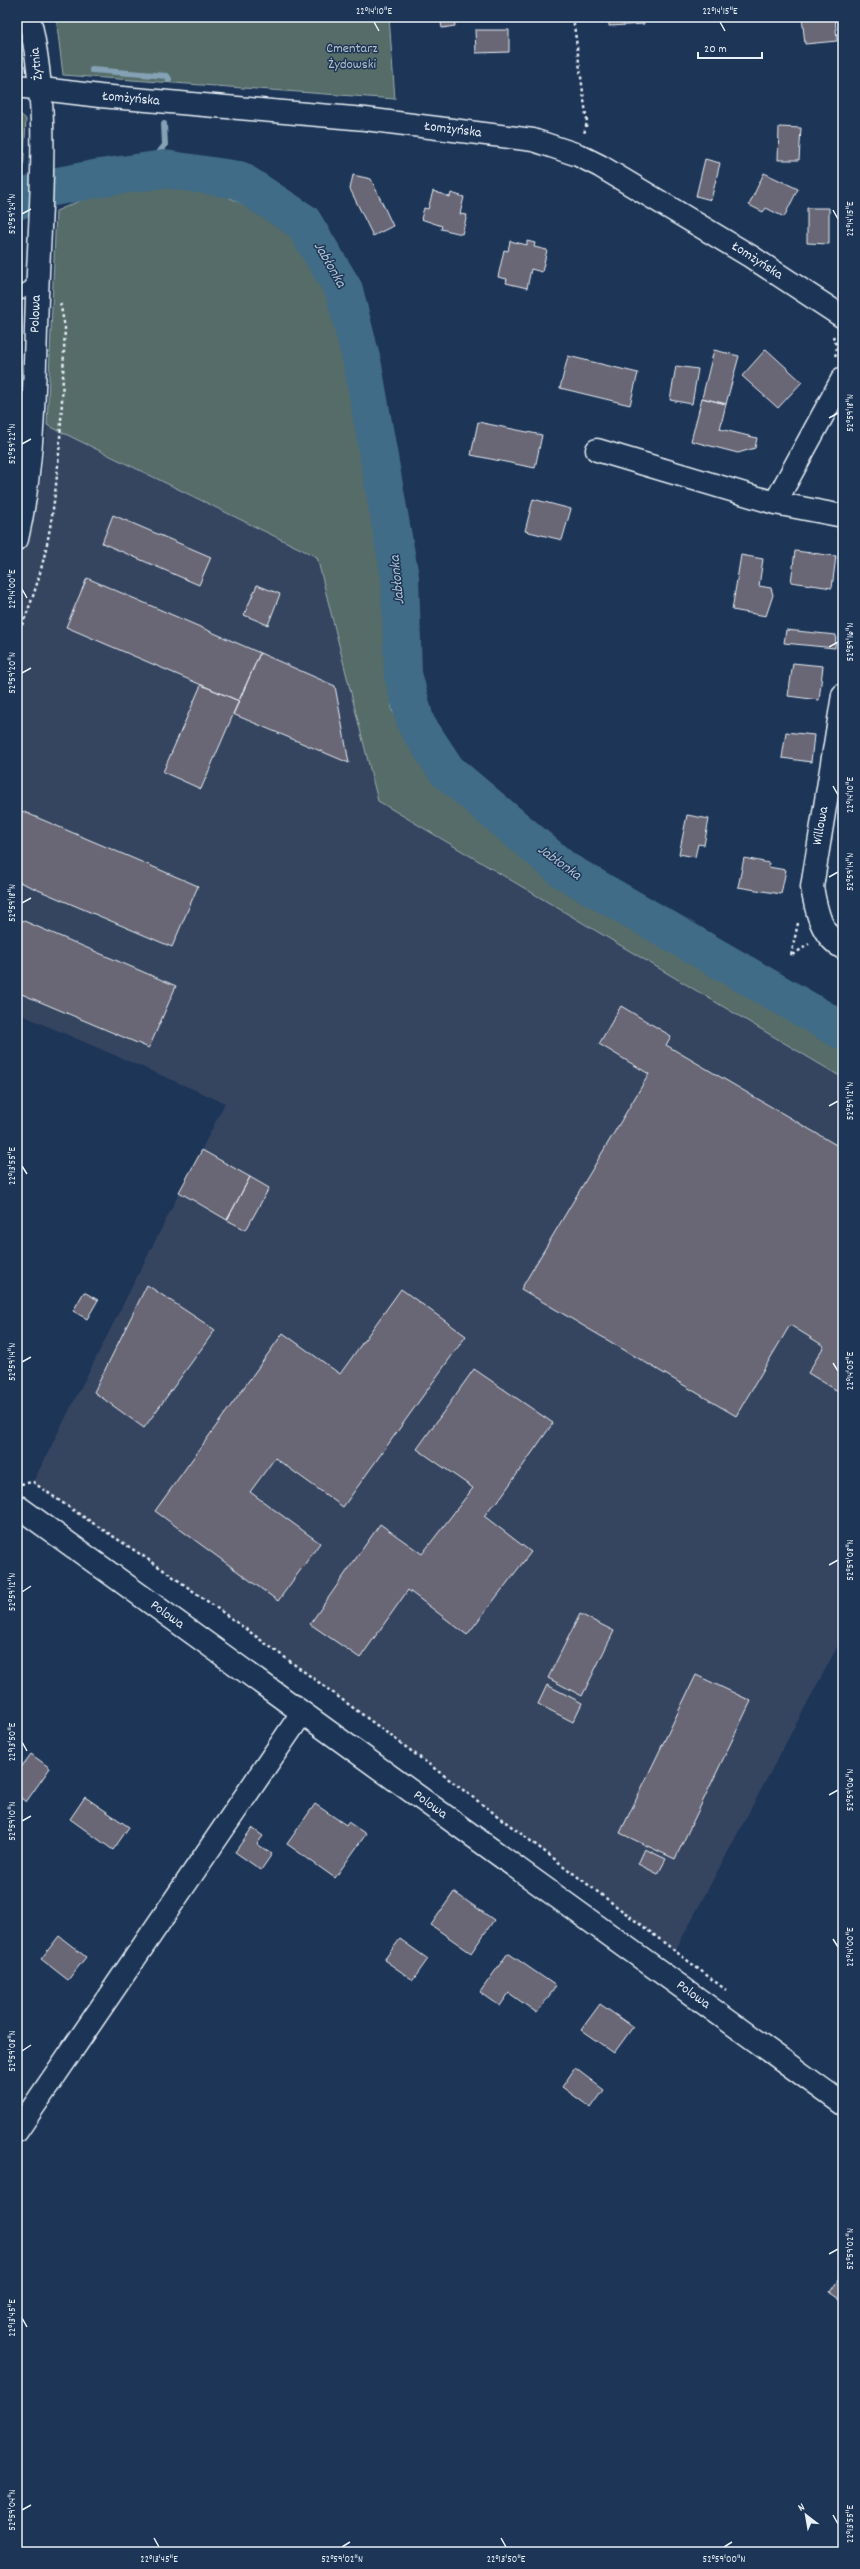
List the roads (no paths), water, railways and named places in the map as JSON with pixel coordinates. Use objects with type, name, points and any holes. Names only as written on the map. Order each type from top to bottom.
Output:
[{"type":"street","name":"Żytnia","points":[[28,17],[36,47],[40,88]]},
{"type":"street","name":"Łomżyńska","points":[[17,86],[100,96],[365,119],[533,140],[578,155],[600,166],[750,256],[843,317]]},
{"type":"street","name":"Polowa","points":[[17,539],[27,488],[31,437],[42,172],[43,128],[40,88]]},
{"type":"street","points":[[774,503],[841,369]]},
{"type":"street","points":[[597,450],[774,503],[843,516]]},
{"type":"street","name":"Willowa","points":[[843,695],[812,887],[821,936],[843,948]]},
{"type":"street","name":"Polowa","points":[[17,1506],[843,2104]]},
{"type":"street","points":[[17,2131],[302,1713]]},
{"type":"lane","points":[[17,295],[37,283]]},
{"type":"waterway","points":[[92,70],[167,76],[169,79]]},
{"type":"waterway","points":[[154,171],[153,160],[165,145],[164,124]]},
{"type":"waterway","name":"Jabłonka","points":[[17,201],[48,188],[100,178],[164,169],[239,180],[303,222],[344,290],[363,366],[400,577],[403,674],[416,724],[447,771],[564,870],[843,1031]]},
{"type":"park label","name":"Cmentarz Żydowski","points":[[352,58]]}]
